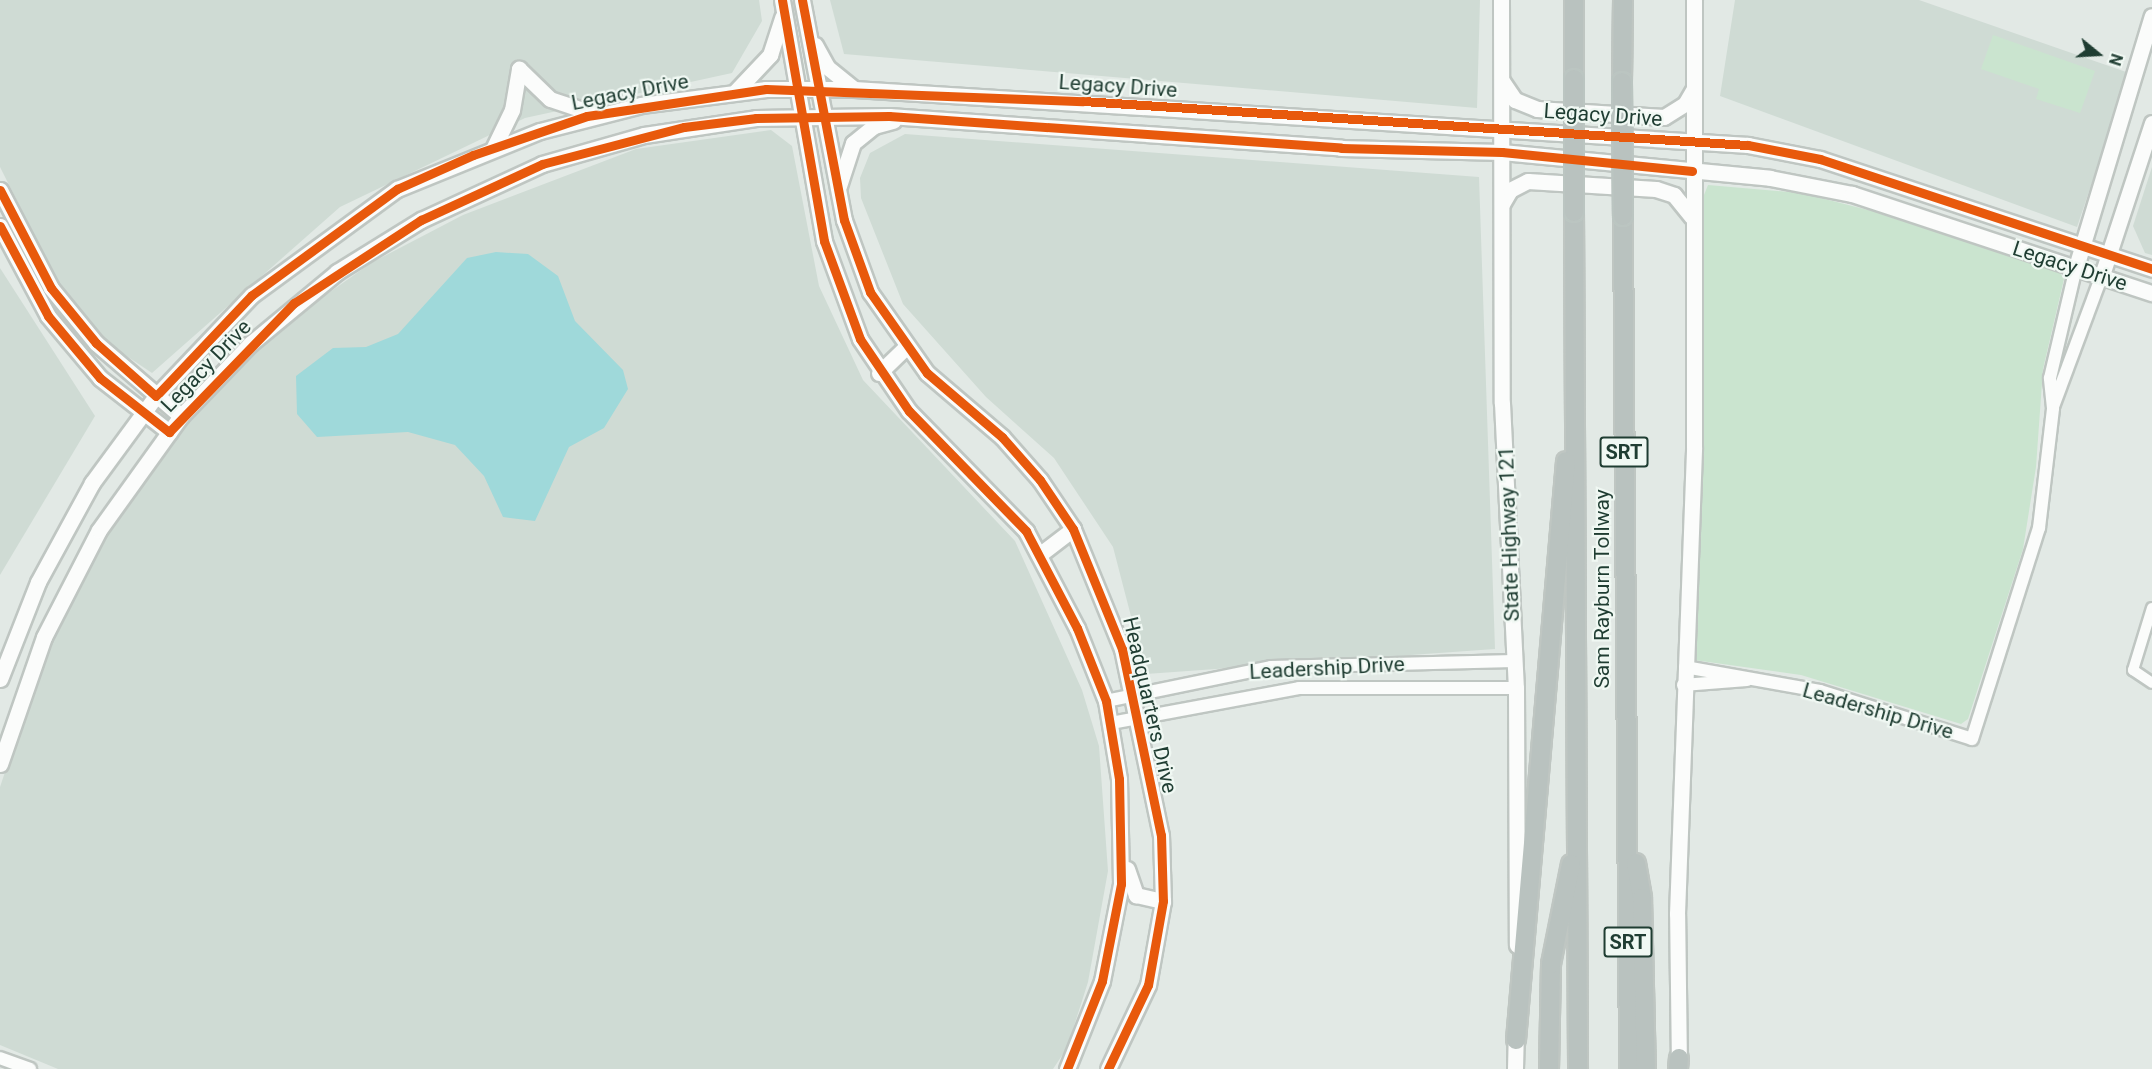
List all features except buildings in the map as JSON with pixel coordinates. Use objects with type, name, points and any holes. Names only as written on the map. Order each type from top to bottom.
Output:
[{"type":"highway","name":"Sam Rayburn Tollway","points":[[1623,0],[1629,1069]]},
{"type":"highway","points":[[1623,33],[1628,0]]},
{"type":"highway","name":"Sam Rayburn Tollway","points":[[1573,3],[1578,1069]]},
{"type":"highway","points":[[1516,1040],[1556,541],[1575,388]]},
{"type":"highway","points":[[1626,814],[1642,898],[1646,1069]]},
{"type":"highway","points":[[1549,1069],[1556,919],[1577,842]]},
{"type":"main road","name":"Headquarters Drive","points":[[802,0],[837,192],[858,267],[907,346],[927,373],[1017,453],[1073,529],[1113,620],[1139,716],[1161,835],[1163,901],[1148,985],[1108,1069]]},
{"type":"main road","name":"State Highway 121","points":[[1501,0],[1502,403],[1516,688],[1515,1069]]},
{"type":"main road","points":[[1678,1065],[1683,685],[1694,447],[1692,171],[1694,0]]},
{"type":"main road","name":"Headquarters Drive","points":[[783,4],[831,269],[879,373],[909,411],[1015,518],[1039,555],[1084,644],[1106,701],[1111,723],[1121,821],[1121,884],[1109,953],[1095,1005],[1067,1069]]},
{"type":"main road","points":[[736,91],[770,55],[783,4]]},
{"type":"main road","points":[[2076,267],[2152,16]]},
{"type":"main road","points":[[807,27],[827,67],[854,89]]},
{"type":"main road","points":[[494,147],[512,110],[519,69],[550,99],[594,114]]},
{"type":"main road","points":[[1502,81],[1515,100],[1538,109],[1664,117],[1686,104],[1693,90]]},
{"type":"main road","name":"Legacy Drive","points":[[0,679],[61,534],[156,396],[230,316],[321,240],[397,189],[494,147],[594,114],[736,91],[854,89],[1502,126],[1693,140],[1820,159],[2152,269]]},
{"type":"main road","points":[[837,192],[853,143],[874,126],[904,118]]},
{"type":"main road","name":"Legacy Drive","points":[[0,764],[45,637],[75,572],[181,416],[294,303],[382,243],[453,204],[542,164],[644,135],[743,119],[904,118],[1341,148],[1502,152],[1770,178],[1852,194],[2152,293]]},
{"type":"main road","points":[[2102,276],[2152,123]]},
{"type":"main road","points":[[1501,204],[1510,190],[1528,181],[1656,189],[1674,195],[1692,217]]},
{"type":"main road","points":[[0,190],[51,288],[96,342],[181,416]]},
{"type":"main road","points":[[0,226],[48,316],[100,378],[169,432]]},
{"type":"main road","points":[[879,373],[907,346]]},
{"type":"main road","points":[[1039,555],[1073,529]]},
{"type":"main road","points":[[1121,821],[1128,881],[1136,895],[1163,901]]},
{"type":"street","points":[[2053,408],[2054,351],[2076,267]]},
{"type":"street","points":[[2053,408],[2102,276]]},
{"type":"street","name":"Leadership Drive","points":[[1683,685],[1747,680],[1830,694],[1972,739],[2033,556],[2053,408]]},
{"type":"street","points":[[2152,608],[2133,670],[2152,683]]},
{"type":"street","name":"Leadership Drive","points":[[1106,701],[1271,667],[1514,661]]},
{"type":"street","name":"Leadership Drive","points":[[1685,667],[1727,671],[1747,680]]},
{"type":"street","name":"Leadership Drive","points":[[1111,723],[1299,688],[1516,688]]},
{"type":"street","points":[[0,1058],[30,1069]]},
{"type":"shaded area","points":[[0,0],[759,0],[762,21],[732,73],[525,118],[340,207],[152,373],[110,345],[60,286],[0,167]]},
{"type":"shaded area","points":[[830,0],[1480,0],[1477,108],[844,54]]},
{"type":"shaded area","points":[[1735,0],[1919,0],[2129,73],[2077,227],[1720,96]]},
{"type":"shaded area","points":[[771,130],[792,146],[819,286],[863,380],[1015,541],[1082,690],[1099,746],[1108,871],[1088,982],[1067,1048],[1053,1069],[58,1069],[0,1045],[0,787],[40,668],[83,577],[125,507],[197,409],[289,321],[371,263],[463,215],[636,149]]},
{"type":"shaded area","points":[[905,134],[1479,177],[1495,649],[1146,674],[1113,547],[1054,458],[986,397],[903,304],[861,198],[860,178],[870,153]]},
{"type":"shaded area","points":[[2152,167],[2152,255],[2145,253],[2133,226]]},
{"type":"shaded area","points":[[0,268],[95,416],[0,575]]},
{"type":"green space","points":[[1993,35],[2095,71],[2080,113],[2036,99],[2039,89],[1981,69]]},
{"type":"green space","points":[[1708,185],[1801,193],[1880,213],[2058,270],[2064,279],[2043,369],[2036,467],[2023,549],[1968,719],[1961,724],[1801,675],[1694,660],[1702,415],[1700,205]]},
{"type":"water","points":[[496,252],[528,254],[558,276],[575,321],[623,370],[628,389],[604,428],[569,447],[535,521],[503,517],[484,476],[455,445],[408,432],[317,437],[297,414],[296,376],[333,348],[366,347],[398,334],[467,258]]},
{"type":"cycle path","points":[[782,0],[824,241],[860,339],[909,411],[1026,531],[1077,628],[1106,701],[1119,779],[1121,884],[1102,981],[1067,1069]]},
{"type":"cycle path","points":[[802,0],[844,220],[870,292],[927,373],[1002,437],[1040,480],[1073,529],[1122,649],[1161,835],[1163,901],[1148,985],[1108,1069]]},
{"type":"cycle path","points":[[0,190],[51,288],[96,343],[156,396],[252,295],[397,189],[473,155],[587,116],[766,89],[1083,101],[1748,145],[1820,159],[2152,269]]},
{"type":"cycle path","points":[[0,226],[48,316],[100,378],[169,432],[294,303],[421,220],[542,164],[684,127],[756,118],[889,116],[1341,148],[1502,152],[1692,171]]}]
